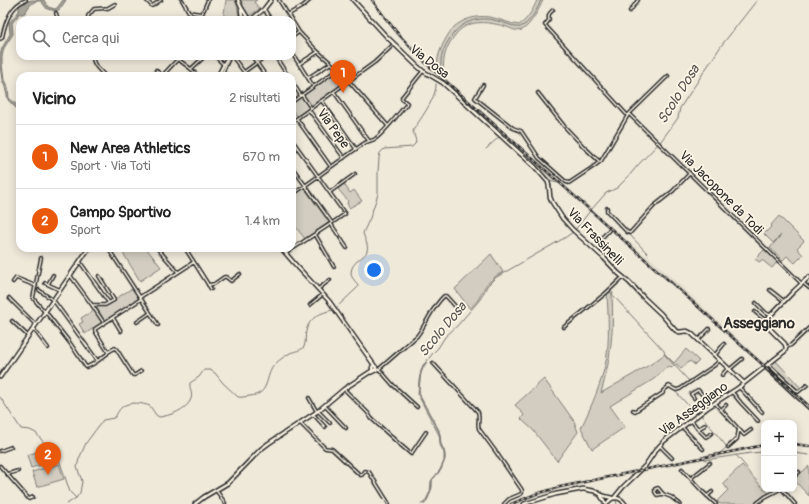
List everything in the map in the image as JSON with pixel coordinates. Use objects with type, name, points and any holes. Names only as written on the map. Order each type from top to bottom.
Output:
[{"type":"street","points":[[0,39],[2,38],[12,10],[26,0]]},
{"type":"street","points":[[146,0],[152,6],[161,0]]},
{"type":"street","points":[[182,0],[189,12],[202,14],[208,0]]},
{"type":"street","points":[[238,0],[248,16]]},
{"type":"street","points":[[253,16],[264,9],[271,0]]},
{"type":"street","points":[[279,0],[288,14],[303,6],[310,0]]},
{"type":"street","name":"Via Dosa","points":[[353,0],[394,44],[423,72],[442,83],[498,133]]},
{"type":"street","points":[[630,11],[638,0]]},
{"type":"street","points":[[88,16],[94,9],[108,8],[115,4]]},
{"type":"street","points":[[241,7],[241,16]]},
{"type":"street","points":[[264,9],[268,16]]},
{"type":"street","name":"Via Jacopone da Todi","points":[[553,10],[548,16],[549,20],[545,25],[626,114],[628,114],[660,144],[802,283],[809,288]]},
{"type":"street","points":[[296,27],[318,52],[332,63],[350,81],[388,126]]},
{"type":"street","points":[[332,166],[297,119],[375,62],[394,44]]},
{"type":"street","points":[[299,64],[318,52]]},
{"type":"street","points":[[296,59],[313,86]]},
{"type":"street","points":[[93,60],[93,63],[101,72]]},
{"type":"street","points":[[166,72],[178,60],[181,60],[194,72]]},
{"type":"street","points":[[191,69],[201,60]]},
{"type":"street","points":[[220,60],[224,64]]},
{"type":"street","points":[[221,72],[227,60]]},
{"type":"street","points":[[223,72],[228,60]]},
{"type":"street","points":[[234,60],[244,72],[260,60]]},
{"type":"street","points":[[278,60],[285,72]]},
{"type":"street","points":[[257,62],[263,72]]},
{"type":"street","points":[[308,78],[332,63]]},
{"type":"street","points":[[296,99],[338,69]]},
{"type":"street","points":[[296,192],[356,149],[379,136],[406,105],[406,102],[402,96],[423,72]]},
{"type":"street","points":[[483,85],[475,98],[520,131],[539,158],[569,183],[600,162],[628,114],[668,76]]},
{"type":"street","name":"Via Pepe","points":[[296,88],[344,158]]},
{"type":"street","points":[[334,92],[369,141]]},
{"type":"street","points":[[538,92],[564,126],[600,162]]},
{"type":"street","points":[[322,101],[356,149]]},
{"type":"street","name":"Via Frassinelli","points":[[498,133],[527,159],[546,179],[549,184],[551,200],[563,219],[573,230],[662,314],[675,330],[679,332],[690,332],[744,382]]},
{"type":"street","points":[[296,146],[345,213],[331,224],[296,246]]},
{"type":"street","points":[[296,173],[347,248]]},
{"type":"street","points":[[607,208],[607,211],[627,232],[630,233],[654,206],[673,191],[690,173]]},
{"type":"street","points":[[330,192],[355,174]]},
{"type":"street","points":[[604,258],[605,256],[599,241],[609,230]]},
{"type":"street","points":[[315,234],[334,267]]},
{"type":"street","points":[[0,378],[86,252]]},
{"type":"street","points":[[111,252],[158,325]]},
{"type":"street","points":[[160,252],[178,272]]},
{"type":"street","points":[[188,252],[210,289]]},
{"type":"street","points":[[285,253],[334,308],[374,368],[378,370],[380,369],[393,385],[417,407]]},
{"type":"street","points":[[41,258],[33,298],[70,343],[86,367],[98,361],[108,352],[116,348],[134,375],[141,371]]},
{"type":"street","points":[[80,261],[109,303]]},
{"type":"street","points":[[108,352],[95,331],[96,328],[113,318],[194,262]]},
{"type":"street","points":[[208,285],[214,284],[225,277],[230,281],[240,274]]},
{"type":"street","points":[[48,284],[53,275]]},
{"type":"street","points":[[70,275],[104,323]]},
{"type":"street","points":[[92,305],[105,305],[113,300],[99,276]]},
{"type":"street","points":[[759,325],[766,322],[770,315],[809,277]]},
{"type":"street","points":[[13,282],[16,278],[36,286]]},
{"type":"street","name":"Via Frassinelli","points":[[564,327],[623,278]]},
{"type":"street","points":[[318,289],[330,280]]},
{"type":"street","points":[[45,283],[60,290]]},
{"type":"street","points":[[39,290],[53,300],[98,361]]},
{"type":"street","points":[[770,290],[784,302]]},
{"type":"street","points":[[310,306],[323,295]]},
{"type":"street","points":[[369,372],[372,373],[380,369],[417,336],[437,302],[444,296],[446,296],[455,306]]},
{"type":"street","points":[[9,298],[36,325]]},
{"type":"street","points":[[756,303],[770,315]]},
{"type":"street","points":[[755,312],[766,322],[786,347],[791,345],[809,328]]},
{"type":"street","points":[[137,322],[150,313]]},
{"type":"street","points":[[113,318],[121,331]]},
{"type":"street","points":[[12,321],[28,336]]},
{"type":"street","points":[[33,328],[48,348]]},
{"type":"street","points":[[698,340],[709,330]]},
{"type":"street","points":[[715,355],[724,344]]},
{"type":"street","name":"Via Asseggiano","points":[[606,504],[644,466],[660,446],[691,420],[765,367],[784,352],[786,347]]},
{"type":"street","points":[[722,375],[742,359]]},
{"type":"street","points":[[633,410],[635,411],[663,394],[669,386],[676,390],[680,389],[720,360]]},
{"type":"street","points":[[433,363],[478,412],[478,429],[522,490],[521,494],[509,499],[504,504]]},
{"type":"street","points":[[768,364],[770,368],[798,392],[807,385]]},
{"type":"street","points":[[765,367],[809,408]]},
{"type":"street","points":[[198,503],[204,497],[228,483],[265,446],[325,406],[344,389],[374,368]]},
{"type":"street","name":"Via Asseggiano","points":[[739,387],[762,412]]},
{"type":"street","points":[[344,389],[368,413],[371,418],[412,454],[426,432]]},
{"type":"street","points":[[694,398],[691,394],[698,390],[712,405]]},
{"type":"street","points":[[732,392],[758,421]]},
{"type":"street","points":[[309,398],[317,411],[330,423]]},
{"type":"street","points":[[715,403],[744,435],[751,430]]},
{"type":"street","points":[[722,410],[726,405]]},
{"type":"street","points":[[325,406],[346,428]]},
{"type":"street","points":[[313,414],[325,426]]},
{"type":"street","points":[[691,420],[706,437],[712,432]]},
{"type":"street","points":[[300,423],[325,448],[332,449],[360,475],[366,471],[369,472],[389,504]]},
{"type":"street","points":[[698,429],[705,424]]},
{"type":"street","points":[[682,427],[702,449]]},
{"type":"street","points":[[728,447],[738,438],[739,429]]},
{"type":"street","name":"Via Asseggiano","points":[[660,446],[672,458]]},
{"type":"street","points":[[0,451],[11,447]]},
{"type":"street","points":[[691,478],[710,463]]},
{"type":"street","points":[[0,466],[29,499],[33,497]]},
{"type":"street","points":[[682,469],[716,504]]},
{"type":"street","points":[[8,474],[18,471]]},
{"type":"street","points":[[524,504],[556,494],[583,489],[592,490],[610,498],[622,500]]},
{"type":"street","points":[[216,490],[225,504]]},
{"type":"street","points":[[621,490],[620,496],[625,504]]},
{"type":"street","points":[[707,496],[712,492]]},
{"type":"street","points":[[756,504],[775,492]]},
{"type":"street","points":[[784,492],[796,504]]},
{"type":"street","points":[[600,494],[606,504]]},
{"type":"street","points":[[663,494],[671,497],[680,504]]},
{"type":"shaded area","points":[[32,0],[44,0],[48,7],[55,9],[63,0],[66,0],[60,9],[56,11],[47,9],[41,1],[36,1],[25,13],[19,13],[12,23],[13,34],[4,48],[2,64],[4,80],[8,88],[9,98],[16,104],[16,108],[8,100],[2,80],[0,55],[2,48],[10,34],[9,23],[19,11],[19,5]]},
{"type":"shaded area","points":[[226,0],[235,0],[239,16],[224,16]]},
{"type":"shaded area","points":[[240,0],[257,0],[254,2],[260,9],[248,16],[242,7],[243,6]]},
{"type":"shaded area","points":[[537,0],[543,0],[531,21],[520,31],[487,23],[473,23],[461,29],[447,49],[442,74],[437,70],[441,48],[449,33],[458,24],[470,18],[484,17],[519,25],[530,14]]},
{"type":"shaded area","points":[[338,70],[347,81],[311,106],[304,95]]},
{"type":"shaded area","points":[[301,97],[309,108],[297,116],[296,115],[296,101]]},
{"type":"shaded area","points":[[502,132],[506,132],[590,207],[588,209]]},
{"type":"shaded area","points":[[507,137],[558,183],[549,181],[506,139]]},
{"type":"shaded area","points":[[344,184],[350,193],[354,190],[362,201],[349,208],[347,203],[348,201],[338,189]]},
{"type":"shaded area","points":[[304,188],[329,222],[305,239],[296,227],[296,194]]},
{"type":"shaded area","points":[[592,210],[646,256],[647,255],[766,365],[763,367],[747,353],[591,212]]},
{"type":"shaded area","points":[[779,216],[804,241],[797,248],[803,255],[795,263],[787,256],[781,262],[779,260],[781,258],[770,248],[781,235],[773,243],[764,234]]},
{"type":"shaded area","points":[[765,249],[777,262],[772,268],[762,260],[759,262],[755,259]]},
{"type":"shaded area","points":[[149,252],[161,267],[140,281],[123,253]]},
{"type":"shaded area","points":[[491,254],[503,272],[486,285],[478,300],[470,309],[455,289]]},
{"type":"shaded area","points":[[133,289],[138,297],[138,300],[104,320],[96,306],[106,306]]},
{"type":"shaded area","points":[[610,290],[613,293],[611,344],[601,393],[651,364],[665,354],[674,363],[686,349],[699,361],[695,365],[690,361],[681,369],[677,364],[671,368],[668,366],[654,379],[610,406],[625,427],[592,449],[581,428],[599,387],[606,361],[608,336],[607,293]]},
{"type":"shaded area","points":[[94,310],[102,322],[85,334],[79,324],[83,322],[81,318]]},
{"type":"shaded area","points":[[427,361],[420,377],[419,394],[440,434],[441,444],[445,454],[445,459],[441,470],[432,480],[430,492],[431,481],[440,470],[444,461],[444,453],[440,445],[440,437],[418,395],[419,380],[423,365]]},
{"type":"shaded area","points":[[776,361],[801,388],[797,390],[770,365]]},
{"type":"shaded area","points":[[544,379],[574,421],[578,432],[557,461],[533,430],[521,419],[524,415],[515,405]]},
{"type":"shaded area","points":[[747,448],[748,451],[639,473],[643,469]]},
{"type":"shaded area","points":[[46,449],[50,462],[31,468],[27,455]]},
{"type":"shaded area","points":[[59,464],[64,479],[37,487],[32,472]]},
{"type":"shaded area","points":[[742,465],[761,486],[761,492],[769,493],[754,504],[720,504],[717,501],[728,490],[723,483]]},
{"type":"shaded area","points":[[809,466],[809,496],[797,483],[797,476]]},
{"type":"shaded area","points":[[640,470],[636,473],[561,489],[518,504],[510,504],[535,493],[570,483]]},
{"type":"waterway","points":[[439,71],[445,47],[452,35],[461,26],[479,19],[489,19],[520,27],[531,19],[541,0]]},
{"type":"waterway","name":"Scolo Dosa","points":[[592,209],[606,193],[617,188],[661,141],[678,118],[680,108],[721,46],[757,0]]},
{"type":"waterway","points":[[336,308],[358,287],[351,273],[353,265],[367,251],[367,244],[363,233],[378,194],[380,153],[384,149],[412,147],[415,144],[416,141],[413,131],[434,95],[436,84]]},
{"type":"waterway","points":[[486,149],[500,136]]},
{"type":"waterway","points":[[709,194],[713,198]]},
{"type":"waterway","points":[[714,199],[738,222]]},
{"type":"waterway","points":[[556,206],[566,221]]},
{"type":"waterway","points":[[642,221],[652,210]]},
{"type":"waterway","name":"Scolo Dosa","points":[[575,230],[590,211]]},
{"type":"waterway","points":[[637,226],[641,222]]},
{"type":"waterway","points":[[631,233],[636,228]]},
{"type":"waterway","name":"Scolo Dosa","points":[[421,504],[426,500],[432,488],[432,480],[440,470],[445,458],[444,450],[440,443],[439,430],[420,397],[419,389],[423,366],[445,337],[477,303],[487,286],[495,278],[573,232]]},
{"type":"waterway","points":[[577,235],[600,257]]},
{"type":"waterway","points":[[630,235],[648,254]]},
{"type":"waterway","points":[[607,263],[615,271]]},
{"type":"waterway","points":[[610,292],[664,351],[665,355],[689,381],[686,384]]},
{"type":"waterway","points":[[655,306],[668,319]]},
{"type":"waterway","points":[[67,504],[76,498],[80,493],[82,481],[77,467],[79,459],[86,443],[103,420],[114,418],[122,407],[132,403],[150,406],[159,417],[177,412],[189,403],[191,399],[190,383],[199,377],[204,370],[210,370],[215,373],[238,397],[257,395],[264,388],[269,374],[275,364],[290,353],[304,347],[306,331],[310,322],[316,316],[333,310]]},
{"type":"waterway","points":[[670,322],[674,327]]},
{"type":"waterway","points":[[675,331],[682,334]]},
{"type":"waterway","points":[[700,339],[706,345]]},
{"type":"waterway","points":[[679,390],[676,392],[696,414],[699,413]]},
{"type":"waterway","points":[[0,397],[21,429],[30,430],[36,433],[60,462],[70,492],[76,498]]},
{"type":"waterway","points":[[701,415],[727,447],[720,453],[704,456],[705,460],[761,452]]},
{"type":"waterway","points":[[728,446],[737,435],[737,430],[732,423]]},
{"type":"waterway","points":[[797,453],[809,455]]},
{"type":"waterway","points":[[736,455],[747,468]]},
{"type":"waterway","points":[[595,495],[602,499],[604,504]]},
{"type":"railway","points":[[372,0],[398,34],[428,65],[809,406]]},
{"type":"railway","points":[[797,444],[809,446]]},
{"type":"railway","points":[[511,504],[536,494],[560,487],[761,446]]},
{"type":"place","name":"New Area Athletics","points":[[343,93]]},
{"type":"place","name":"Campo Sportivo","points":[[48,475]]},
{"type":"district","name":"Asseggiano","points":[[759,323]]}]
